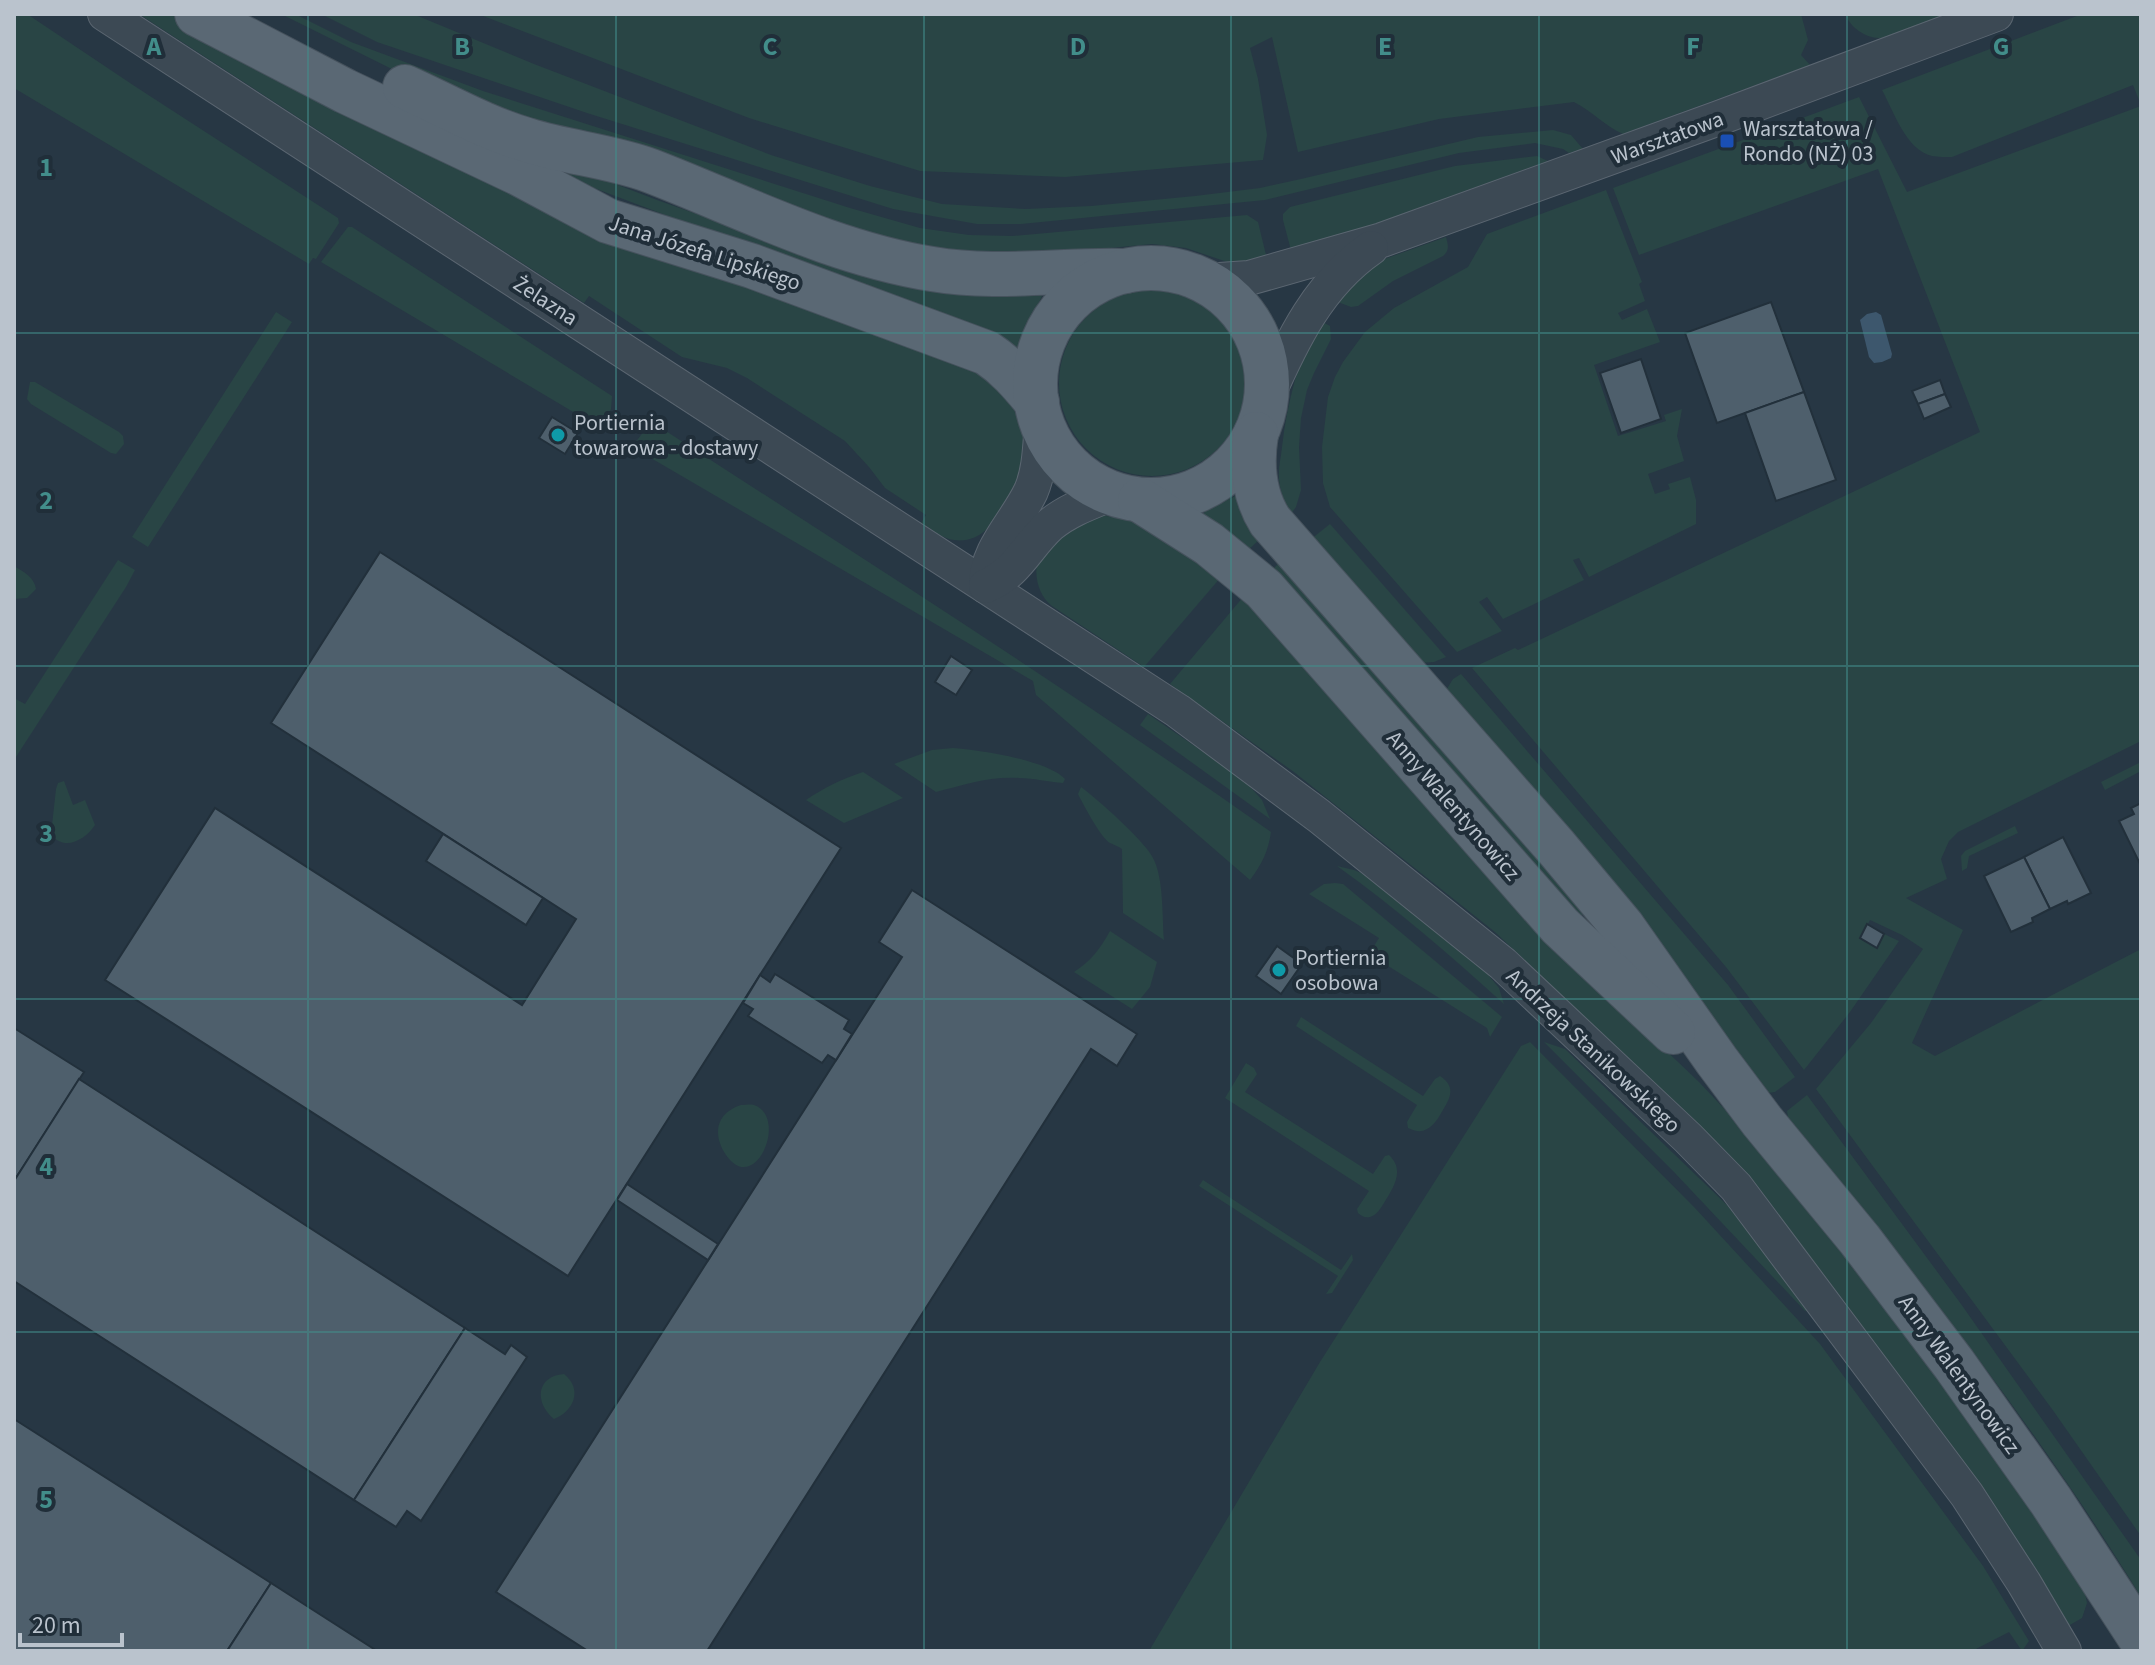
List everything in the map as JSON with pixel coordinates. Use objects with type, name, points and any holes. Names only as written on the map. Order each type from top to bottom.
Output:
[{"type":"main road","name":"Jana Józefa Lipskiego","points":[[197,14],[608,221],[752,266],[980,349],[1011,371],[1039,413]]},
{"type":"main road","points":[[260,14],[348,60],[513,135],[627,162],[780,225],[862,253],[925,268],[978,274],[1149,268],[1172,270],[1205,281],[1241,310],[1257,337],[1266,366],[1262,416],[1249,448],[1228,472],[1201,489],[1171,499],[1126,497],[1082,477],[1053,446],[1039,413],[1035,383],[1037,364],[1042,345],[1055,319],[1074,297],[1090,285],[1126,271]]},
{"type":"main road","name":"Anny Walentynowicz","points":[[1262,416],[1253,451],[1254,480],[1263,509],[1277,531],[1622,926],[1762,1121],[1860,1240],[1962,1375],[2066,1522],[2141,1639]]},
{"type":"main road","name":"Anny Walentynowicz","points":[[1126,497],[1209,544],[1264,589],[1560,926],[1708,1065],[1762,1121]]},
{"type":"street","name":"Żelazna","points":[[105,14],[986,586]]},
{"type":"street","name":"Warsztatowa","points":[[1205,281],[1249,278],[1382,240],[1996,14]]},
{"type":"street","name":"Warsztatowa","points":[[1262,416],[1315,303],[1349,265],[1382,240]]},
{"type":"street","points":[[1039,413],[1040,452],[1032,488],[995,549],[986,574],[986,586],[1007,575],[1049,527],[1063,516],[1075,509],[1126,497]]},
{"type":"street","name":"Andrzeja Stanikowskiego","points":[[986,586],[1178,711],[1319,816],[1503,964],[1688,1138],[1752,1206],[1936,1453],[1999,1544],[2064,1651]]},
{"type":"green space","points":[[14,14],[27,14],[338,218],[339,223],[316,259],[313,258],[309,264],[14,88]]},
{"type":"green space","points":[[139,14],[178,14],[974,367],[1002,392],[1018,419],[1025,453],[1021,483],[994,522],[981,534],[964,540],[941,536],[921,523],[926,515],[885,488],[845,441],[747,378],[727,368],[682,357],[589,296],[584,303]]},
{"type":"green space","points":[[281,14],[295,14],[351,42],[483,91],[920,228],[969,235],[1012,236],[1247,215],[1258,222],[1268,263],[1236,265],[1186,248],[1152,244],[1005,258],[888,241],[406,76]]},
{"type":"green space","points":[[321,14],[413,14],[771,155],[870,186],[942,204],[1026,209],[1195,196],[1260,188],[1478,137],[1553,130],[1571,135],[1583,149],[1569,153],[1535,143],[1459,153],[1265,200],[1021,224],[977,224],[893,209],[587,113],[377,42]]},
{"type":"green space","points":[[478,14],[1801,14],[1808,40],[1801,55],[1810,65],[1623,134],[1574,102],[1439,119],[1298,152],[1272,37],[1250,48],[1267,135],[1263,160],[1065,177],[920,171],[749,118]]},
{"type":"green space","points":[[1845,14],[1945,14],[1899,34],[1879,38],[1861,32]]},
{"type":"green space","points":[[2082,14],[2141,14],[2141,105],[2133,85],[1952,157],[1939,157],[1923,152],[1908,138],[1882,90]]},
{"type":"green space","points":[[1859,97],[1907,192],[2141,106],[2141,741],[1958,832],[1949,841],[1941,859],[1947,879],[1906,898],[1963,930],[1912,1043],[1935,1056],[2141,949],[2141,1536],[2052,1409],[1816,1089],[1871,1023],[1923,949],[1870,920],[1860,939],[1876,947],[1884,934],[1899,941],[1850,1012],[1804,1070],[1726,967],[1472,668],[1515,648],[1518,650],[1980,432],[1878,169],[1639,255],[1613,188]]},
{"type":"green space","points":[[524,149],[824,259],[1042,296],[1018,347],[1015,347],[520,160]]},
{"type":"green space","points":[[1537,156],[1548,161],[1292,254],[1283,220],[1283,214],[1290,207],[1455,166]]},
{"type":"green space","points":[[1606,190],[1642,282],[1639,284],[1645,301],[1618,313],[1622,320],[1647,309],[1660,342],[1594,365],[1618,436],[1666,421],[1664,415],[1682,409],[1677,436],[1684,461],[1648,474],[1655,494],[1670,489],[1668,484],[1690,477],[1696,500],[1696,524],[1589,577],[1579,558],[1573,560],[1584,580],[1503,619],[1487,597],[1479,602],[1502,631],[1457,652],[1330,507],[1323,483],[1322,447],[1328,397],[1343,362],[1365,332],[1394,308],[1468,267],[1487,234]]},
{"type":"green space","points":[[348,227],[612,396],[611,409],[602,429],[321,262]]},
{"type":"green space","points":[[1446,237],[1448,249],[1443,256],[1393,281],[1358,306],[1351,307],[1330,299],[1379,261]]},
{"type":"green space","points":[[1152,290],[1187,297],[1218,317],[1238,348],[1245,383],[1238,418],[1218,449],[1187,469],[1152,476],[1117,469],[1086,449],[1066,418],[1059,383],[1066,348],[1086,317],[1117,297]]},
{"type":"green space","points":[[276,312],[292,322],[148,547],[132,537]]},
{"type":"green space","points":[[1317,319],[1330,326],[1331,339],[1307,390],[1299,447],[1301,490],[1290,515],[1282,493],[1279,467],[1299,365]]},
{"type":"green space","points":[[30,382],[35,382],[119,432],[124,444],[116,454],[111,453],[31,404],[27,399]]},
{"type":"green space","points":[[655,424],[1042,676],[1271,832],[1264,858],[1250,880],[1036,695],[1033,681],[632,447],[644,431]]},
{"type":"green space","points":[[1237,495],[1260,539],[1247,551],[1204,518],[1203,514]]},
{"type":"green space","points":[[1100,515],[1126,519],[1143,526],[1221,577],[1144,667],[1052,606],[1037,582],[1037,562],[1046,545],[1064,531]]},
{"type":"green space","points":[[1330,524],[1446,657],[1419,663],[1310,540]]},
{"type":"green space","points":[[118,560],[135,570],[14,760],[14,698],[25,704]]},
{"type":"green space","points":[[1280,562],[1585,913],[1579,917],[1272,570]]},
{"type":"green space","points":[[14,566],[28,575],[35,585],[36,589],[27,598],[14,599]]},
{"type":"green space","points":[[1244,596],[1547,937],[1699,1082],[1789,1184],[1927,1362],[2053,1540],[2085,1593],[2087,1603],[2082,1618],[2068,1626],[1711,1138],[1495,932],[1294,772],[1170,684]]},
{"type":"green space","points":[[1461,674],[1728,985],[1795,1077],[1775,1092],[1767,1093],[1445,692],[1453,679]]},
{"type":"green space","points":[[1148,714],[1244,780],[1262,800],[1270,819],[1140,725]]},
{"type":"green space","points":[[953,748],[1029,761],[1065,779],[1063,783],[998,778],[936,792],[894,764],[932,750]]},
{"type":"green space","points":[[2141,762],[2141,771],[2105,790],[2101,782]]},
{"type":"green space","points":[[863,772],[903,798],[844,823],[806,800],[834,784]]},
{"type":"green space","points":[[64,781],[73,805],[85,800],[95,825],[80,839],[68,843],[51,834],[56,789],[58,783]]},
{"type":"green space","points":[[1081,787],[1131,831],[1153,858],[1161,887],[1164,940],[1123,913],[1122,849],[1106,840],[1097,828],[1078,794]]},
{"type":"green space","points":[[2015,826],[2018,833],[1969,856],[1967,868],[1962,871],[1961,856],[1965,851]]},
{"type":"green space","points":[[1337,866],[1366,875],[1485,971],[1499,988],[1504,1004],[1423,933]]},
{"type":"green space","points":[[1324,884],[1343,884],[1502,1017],[1490,1037],[1487,1028],[1369,954],[1379,938],[1309,894]]},
{"type":"green space","points":[[1110,931],[1157,962],[1150,987],[1132,1009],[1074,972],[1095,954]]},
{"type":"green space","points":[[1301,1017],[1423,1096],[1440,1076],[1449,1085],[1450,1094],[1436,1121],[1422,1131],[1408,1128],[1407,1122],[1417,1105],[1296,1026]]},
{"type":"green space","points":[[1530,1042],[1695,1208],[1820,1344],[1983,1566],[2029,1641],[2022,1651],[2009,1632],[1972,1651],[1149,1651],[1320,1362],[1521,1046]]},
{"type":"green space","points":[[1544,1042],[1565,1049],[1728,1206],[1808,1310],[1805,1311],[1674,1172]]},
{"type":"green space","points":[[1246,1063],[1257,1074],[1245,1092],[1373,1174],[1385,1156],[1389,1155],[1396,1167],[1396,1179],[1376,1213],[1366,1217],[1358,1213],[1357,1209],[1369,1191],[1225,1098]]},
{"type":"green space","points":[[1807,1095],[1961,1304],[2141,1560],[2141,1597],[2017,1411],[1788,1117],[1787,1111]]},
{"type":"green space","points":[[741,1105],[754,1105],[764,1112],[768,1124],[764,1150],[757,1161],[748,1167],[737,1165],[726,1155],[718,1132],[726,1113]]},
{"type":"green space","points":[[1203,1180],[1341,1270],[1352,1254],[1353,1260],[1332,1293],[1326,1294],[1338,1276],[1199,1186]]},
{"type":"green space","points":[[564,1374],[573,1386],[574,1399],[567,1411],[554,1419],[543,1406],[541,1391],[548,1380]]},
{"type":"water","points":[[1876,312],[1881,315],[1892,354],[1891,358],[1874,363],[1869,357],[1860,320]]},
{"type":"building","points":[[1771,302],[1804,392],[1717,423],[1685,333]]},
{"type":"building","points":[[1641,359],[1661,419],[1621,433],[1600,373]]},
{"type":"building","points":[[1940,380],[1945,394],[1918,404],[1912,391]]},
{"type":"building","points":[[1804,392],[1836,480],[1776,501],[1745,413]]},
{"type":"building","points":[[1945,394],[1951,407],[1924,419],[1918,404]]},
{"type":"building","name":"Portiernia towarowa - dostawy","points":[[552,417],[578,433],[565,454],[539,438]]},
{"type":"building","points":[[380,552],[841,848],[568,1276],[105,980],[215,808],[522,1005],[576,919],[271,723]]},
{"type":"building","points":[[951,656],[972,670],[956,695],[935,682]]},
{"type":"building","points":[[2141,803],[2141,866],[2119,821],[2134,814],[2131,808]]},
{"type":"building","points":[[443,834],[543,898],[526,925],[426,861]]},
{"type":"building","points":[[2063,837],[2091,893],[2050,909],[2024,857]]},
{"type":"building","points":[[2024,857],[2050,909],[2032,918],[2033,922],[2011,932],[1984,876]]},
{"type":"building","points":[[912,890],[1137,1034],[1117,1066],[1091,1049],[707,1651],[588,1651],[496,1592],[902,957],[879,942]]},
{"type":"building","points":[[1867,924],[1884,934],[1877,948],[1860,938]]},
{"type":"building","name":"Portiernia osobowa","points":[[1277,946],[1302,964],[1281,994],[1256,976]]},
{"type":"building","points":[[775,974],[849,1020],[844,1029],[852,1034],[836,1060],[828,1055],[822,1063],[748,1016],[753,1009],[743,1003],[760,975],[770,982]]},
{"type":"building","points":[[14,1028],[84,1072],[14,1181]]},
{"type":"building","points":[[79,1079],[465,1328],[354,1500],[14,1281],[14,1181]]},
{"type":"building","points":[[627,1184],[718,1244],[708,1260],[617,1200]]},
{"type":"building","points":[[465,1328],[505,1354],[511,1345],[527,1357],[421,1521],[407,1511],[396,1527],[354,1500]]},
{"type":"building","points":[[14,1419],[271,1583],[227,1651],[14,1651]]},
{"type":"building","points":[[271,1583],[377,1651],[227,1651]]},
{"type":"place","name":"Warsztatowa / Rondo (NŻ) 03","points":[[1727,141]]},
{"type":"place","name":"Portiernia towarowa - dostawy","points":[[558,435]]},
{"type":"place","name":"Portiernia osobowa","points":[[1279,970]]}]
